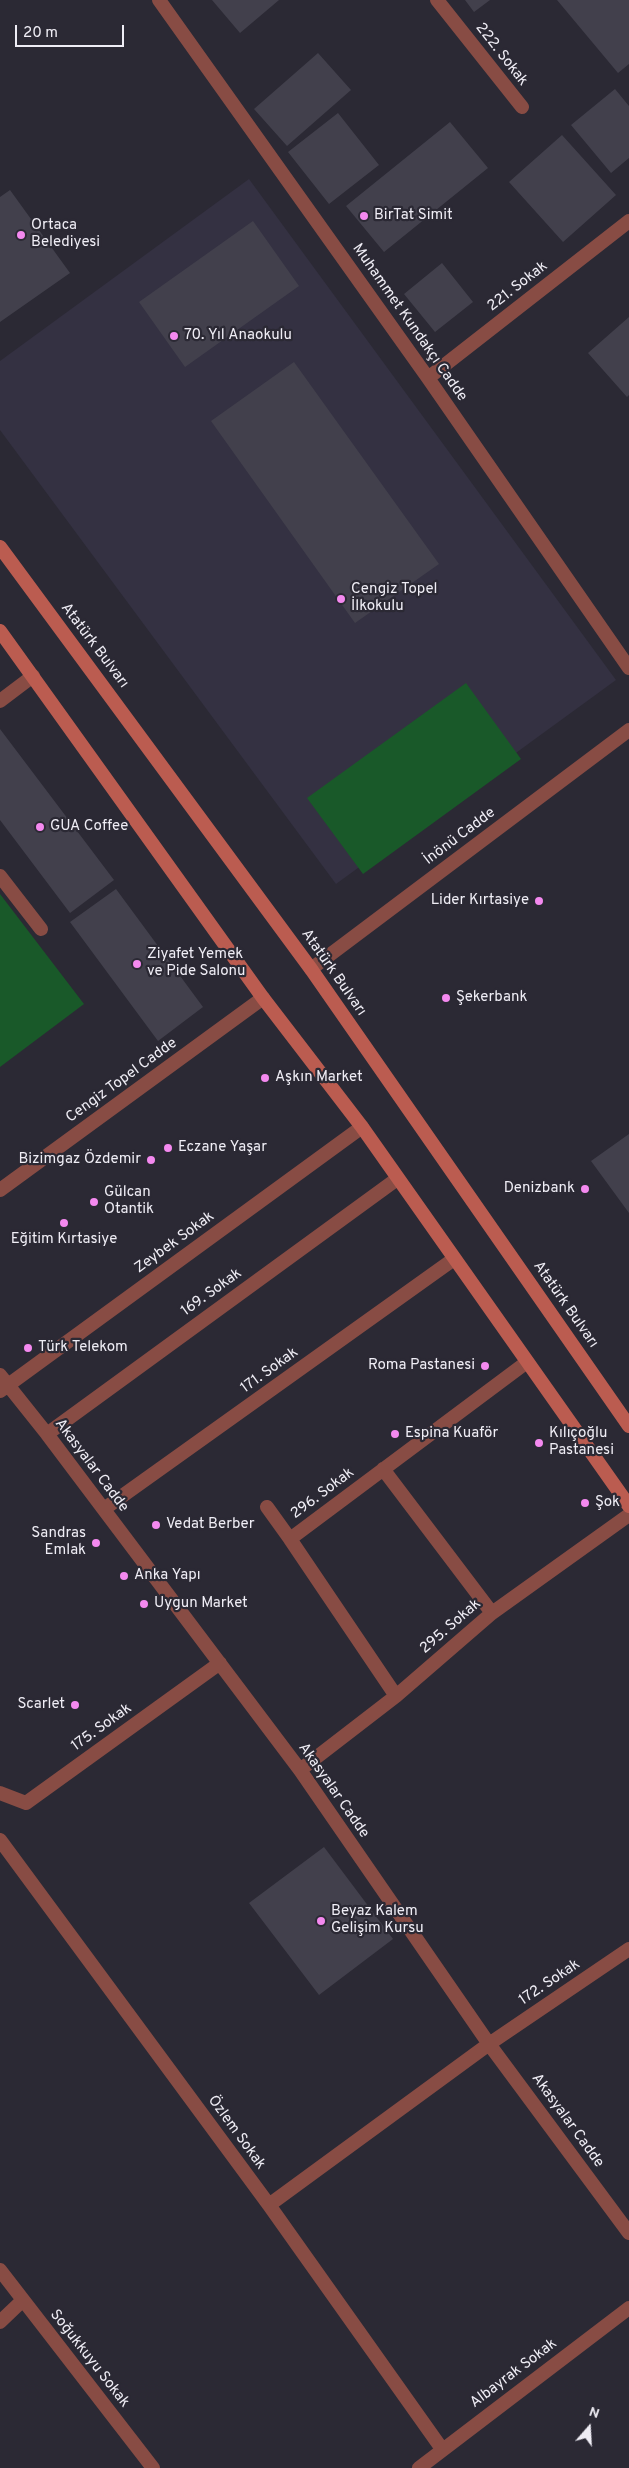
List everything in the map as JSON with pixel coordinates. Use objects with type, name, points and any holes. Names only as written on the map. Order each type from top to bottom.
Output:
[{"type":"main road","name":"Atatürk Bulvarı","points":[[0,547],[311,969],[629,1426]]},
{"type":"main road","points":[[2,638],[33,676],[263,998],[362,1127],[397,1180],[629,1506]]},
{"type":"street","name":"Muhammet Kundakçı Cadde","points":[[159,0],[428,378],[629,668]]},
{"type":"street","name":"222. Sokak","points":[[437,0],[522,108]]},
{"type":"street","name":"221. Sokak","points":[[428,378],[629,221]]},
{"type":"street","points":[[0,701],[33,676]]},
{"type":"street","name":"İnönü Cadde","points":[[311,969],[629,730]]},
{"type":"street","points":[[0,876],[41,929]]},
{"type":"street","name":"Cengiz Topel Cadde","points":[[0,1190],[263,998]]},
{"type":"street","name":"Zeybek Sokak","points":[[3,1384],[362,1127]]},
{"type":"street","name":"169. Sokak","points":[[47,1434],[397,1180]]},
{"type":"street","name":"171. Sokak","points":[[104,1509],[454,1259]]},
{"type":"street","name":"296. Sokak","points":[[396,1696],[290,1539],[527,1362]]},
{"type":"street","name":"Akasyalar Cadde","points":[[3,1384],[47,1434],[300,1770],[489,2044],[629,2233]]},
{"type":"street","points":[[383,1469],[492,1613]]},
{"type":"street","points":[[267,1507],[290,1539]]},
{"type":"street","name":"295. Sokak","points":[[300,1770],[396,1696],[492,1613],[629,1516]]},
{"type":"street","name":"175. Sokak","points":[[0,1793],[26,1804],[220,1663]]},
{"type":"street","name":"Özlem Sokak","points":[[0,1840],[268,2204],[442,2449]]},
{"type":"street","name":"172. Sokak","points":[[268,2204],[489,2044],[629,1949]]},
{"type":"street","name":"Soğukkuyu Sokak","points":[[0,2270],[154,2468]]},
{"type":"street","points":[[0,2322],[22,2300]]},
{"type":"street","name":"Albayrak Sokak","points":[[419,2468],[629,2308]]},
{"type":"shaded area","name":"Cengiz Topel İlkokulu","points":[[249,179],[616,680],[336,884],[0,430],[0,361]]},
{"type":"green space","points":[[466,683],[521,759],[363,874],[307,798]]},
{"type":"green space","points":[[0,894],[84,1004],[0,1067]]},
{"type":"building","points":[[212,0],[279,0],[240,33]]},
{"type":"building","points":[[465,0],[490,0],[474,12]]},
{"type":"building","points":[[557,0],[629,0],[629,64],[618,73]]},
{"type":"building","points":[[318,53],[351,90],[287,146],[254,109]]},
{"type":"building","points":[[615,89],[629,106],[629,158],[611,173],[571,125]]},
{"type":"building","points":[[338,113],[379,165],[329,204],[288,152]]},
{"type":"building","points":[[450,122],[488,168],[384,252],[346,206]]},
{"type":"building","points":[[562,135],[616,195],[563,242],[509,182]]},
{"type":"building","name":"Ortaca Belediyesi","points":[[10,190],[70,273],[0,322],[0,197]]},
{"type":"building","points":[[253,221],[299,286],[185,367],[139,302]]},
{"type":"building","points":[[442,263],[473,302],[435,332],[404,294]]},
{"type":"building","points":[[629,317],[629,395],[627,397],[588,353]]},
{"type":"building","points":[[294,362],[439,564],[355,623],[211,421]]},
{"type":"building","name":"GUA Coffee","points":[[0,729],[114,880],[70,913],[0,820]]},
{"type":"building","name":"Ziyafet Yemek ve Pide Salonu","points":[[116,889],[203,1007],[158,1041],[70,922]]},
{"type":"building","points":[[629,1134],[629,1213],[591,1161]]},
{"type":"building","name":"Beyaz Kalem Gelişim Kursu","points":[[324,1847],[393,1939],[319,1995],[249,1903]]},
{"type":"place","name":"BirTat Simit","points":[[364,216]]},
{"type":"place","name":"Ortaca Belediyesi","points":[[21,235]]},
{"type":"place","name":"70. Yıl Anaokulu","points":[[174,336]]},
{"type":"place","name":"Cengiz Topel İlkokulu","points":[[341,599]]},
{"type":"place","name":"GUA Coffee","points":[[40,827]]},
{"type":"place","name":"Lider Kırtasiye","points":[[539,901]]},
{"type":"place","name":"Ziyafet Yemek ve Pide Salonu","points":[[137,964]]},
{"type":"place","name":"Şekerbank","points":[[446,998]]},
{"type":"place","name":"Aşkın Market","points":[[265,1078]]},
{"type":"place","name":"Eczane Yaşar","points":[[168,1148]]},
{"type":"place","name":"Bizimgaz Özdemir","points":[[151,1160]]},
{"type":"place","name":"Denizbank","points":[[585,1189]]},
{"type":"place","name":"Gülcan Otantik","points":[[94,1202]]},
{"type":"place","name":"Eğitim Kırtasiye","points":[[64,1223]]},
{"type":"place","name":"Türk Telekom","points":[[28,1348]]},
{"type":"place","name":"Roma Pastanesi","points":[[485,1366]]},
{"type":"place","name":"Espina Kuaför","points":[[395,1434]]},
{"type":"place","name":"Kılıçoğlu Pastanesi","points":[[539,1443]]},
{"type":"place","name":"Şok","points":[[585,1503]]},
{"type":"place","name":"Vedat Berber","points":[[156,1525]]},
{"type":"place","name":"Sandras Emlak","points":[[96,1543]]},
{"type":"place","name":"Anka Yapı","points":[[124,1576]]},
{"type":"place","name":"Uygun Market","points":[[144,1604]]},
{"type":"place","name":"Scarlet","points":[[75,1705]]},
{"type":"place","name":"Beyaz Kalem Gelişim Kursu","points":[[321,1921]]}]
